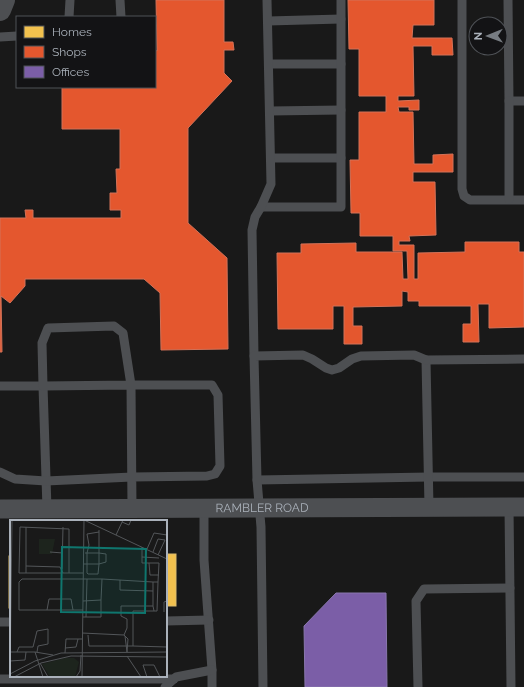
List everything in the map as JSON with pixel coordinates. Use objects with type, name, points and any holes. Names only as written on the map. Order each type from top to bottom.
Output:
[{"type":"street","points":[[0,10],[4,0]]},
{"type":"street","name":"RAMBLER ROAD","points":[[0,510],[260,507],[516,507]]},
{"type":"lane","points":[[70,0],[70,16]]},
{"type":"lane","points":[[120,0],[121,16]]},
{"type":"lane","points":[[263,687],[261,527],[257,480],[252,230],[255,217],[271,184],[267,0]]},
{"type":"lane","points":[[261,207],[341,207],[341,0]]},
{"type":"lane","points":[[462,0],[462,189],[464,196],[470,200],[524,200]]},
{"type":"lane","points":[[508,0],[509,200]]},
{"type":"lane","points":[[268,21],[341,19]]},
{"type":"lane","points":[[0,37],[16,36]]},
{"type":"lane","points":[[269,64],[341,64]]},
{"type":"lane","points":[[509,101],[524,100]]},
{"type":"lane","points":[[270,111],[341,110]]},
{"type":"lane","points":[[271,158],[341,158]]},
{"type":"lane","points":[[47,509],[42,343],[48,328],[114,326],[123,332],[131,385],[132,508]]},
{"type":"lane","points":[[254,356],[303,355],[312,358],[326,368],[332,370],[339,368],[352,359],[361,356],[414,355],[426,360],[524,359]]},
{"type":"lane","points":[[426,360],[429,507]]},
{"type":"lane","points":[[0,386],[212,385],[218,395],[220,466],[215,474],[207,476],[132,477],[46,481],[15,479],[0,472]]},
{"type":"lane","points":[[257,480],[524,477]]},
{"type":"lane","points":[[511,687],[510,588],[516,507]]},
{"type":"lane","points":[[204,508],[204,560],[212,687]]},
{"type":"lane","points":[[418,687],[416,600],[424,589],[510,588]]},
{"type":"lane","points":[[167,621],[208,620]]},
{"type":"lane","points":[[165,687],[176,677],[212,670]]},
{"type":"lane","points":[[0,679],[45,683],[174,679]]},
{"type":"building: Homes","points":[[167,554],[176,554],[176,606],[167,606]]},
{"type":"building: Homes","points":[[9,556],[10,556],[10,608]]},
{"type":"building: Shops","points":[[156,0],[224,0],[224,42],[233,42],[234,50],[224,50],[224,73],[232,81],[188,128],[188,223],[227,258],[228,349],[161,350],[160,293],[144,279],[25,279],[25,286],[10,303],[1,296],[2,352],[0,352],[0,218],[26,218],[25,210],[33,210],[33,218],[121,218],[121,210],[110,210],[110,193],[117,193],[116,169],[120,169],[120,129],[62,129],[62,88],[156,88]]},
{"type":"building: Shops","points":[[348,0],[434,0],[434,25],[413,25],[412,38],[452,38],[453,55],[432,55],[432,46],[413,46],[414,96],[398,96],[398,101],[419,100],[419,110],[409,110],[409,107],[398,107],[399,112],[413,112],[414,164],[433,164],[433,155],[453,154],[453,172],[413,172],[413,182],[435,182],[436,235],[409,236],[410,241],[399,241],[399,245],[414,245],[414,279],[418,279],[418,253],[465,252],[465,242],[519,242],[519,252],[524,252],[524,327],[489,328],[489,304],[478,304],[479,342],[463,342],[463,324],[471,324],[471,306],[419,306],[419,301],[408,301],[408,292],[402,291],[402,306],[353,307],[353,326],[362,326],[362,344],[344,344],[344,306],[333,306],[333,329],[278,329],[277,253],[301,253],[301,244],[356,243],[356,252],[402,252],[403,279],[408,279],[407,251],[393,251],[393,236],[360,236],[360,213],[351,213],[350,160],[359,160],[359,112],[386,112],[386,96],[359,96],[359,49],[349,49]]},
{"type":"building: Offices","points":[[336,593],[386,593],[387,687],[305,687],[304,626]]}]
